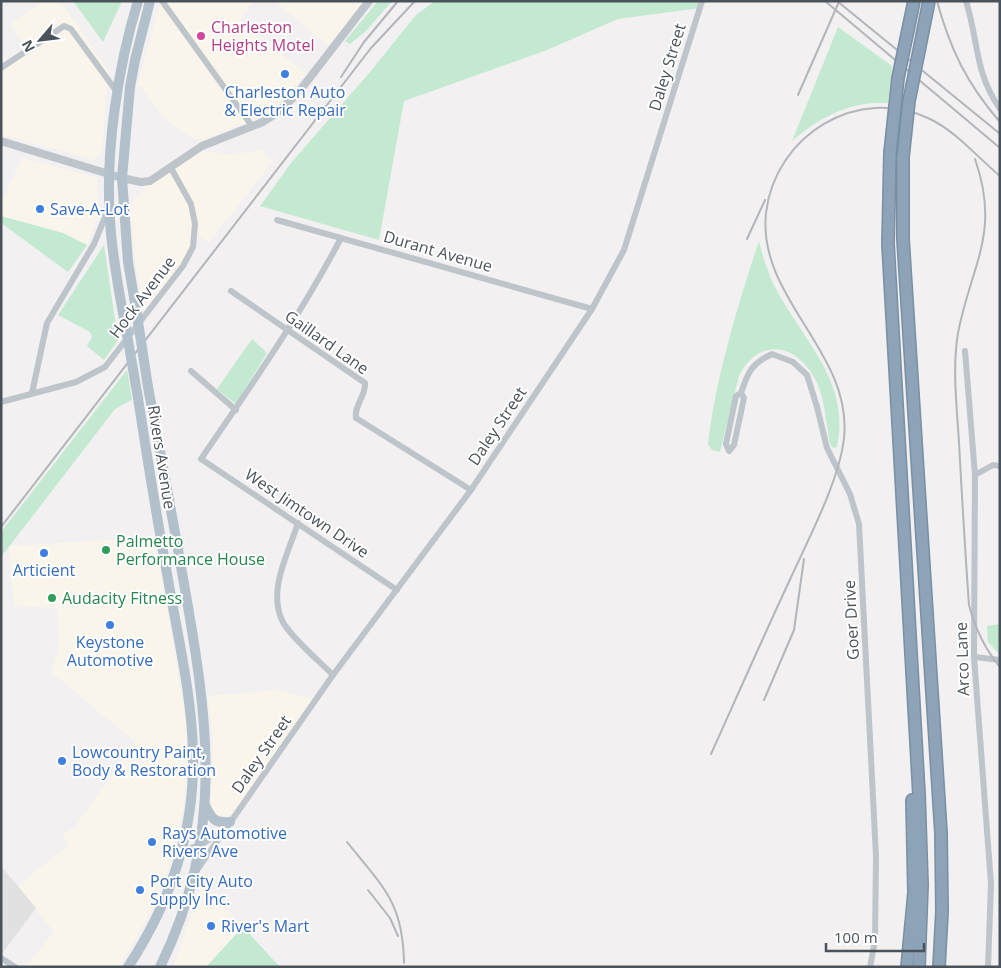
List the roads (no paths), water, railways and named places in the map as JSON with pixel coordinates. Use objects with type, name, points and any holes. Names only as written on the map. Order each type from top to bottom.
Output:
[{"type":"highway","points":[[914,1],[898,78],[890,154],[888,244],[912,668],[922,885],[919,967]]},
{"type":"highway","points":[[929,1],[909,101],[903,157],[903,239],[938,789],[942,911],[939,967]]},
{"type":"highway","points":[[907,967],[914,893],[912,668]]},
{"type":"highway","points":[[938,789],[947,871],[945,967]]},
{"type":"main road","name":"Rivers Avenue","points":[[128,967],[160,913],[181,852],[191,799],[194,767],[192,730],[115,261],[109,206],[109,174],[120,72],[138,1]]},
{"type":"main road","name":"Rivers Avenue","points":[[150,1],[130,87],[122,178],[128,262],[148,387],[199,670],[206,724],[208,776],[201,844],[194,875],[173,941],[160,967]]},
{"type":"main road","points":[[205,804],[212,819],[217,822],[230,822]]},
{"type":"street","points":[[162,1],[252,126]]},
{"type":"street","points":[[1,141],[122,178],[146,182],[171,168],[202,146],[252,126],[277,113],[298,93],[369,1]]},
{"type":"street","name":"Daley Street","points":[[194,875],[333,675],[470,490],[592,309],[624,250],[702,1]]},
{"type":"street","points":[[966,1],[979,69],[987,90],[1000,109]]},
{"type":"street","points":[[1,68],[63,26],[71,29],[118,93]]},
{"type":"street","name":"Hock Avenue","points":[[5,400],[76,382],[105,367],[188,258],[195,240],[193,211],[171,168]]},
{"type":"street","points":[[32,393],[47,323],[94,244],[109,206]]},
{"type":"street","name":"Durant Avenue","points":[[277,220],[592,309]]},
{"type":"street","points":[[191,371],[236,410],[321,274],[341,238]]},
{"type":"street","name":"Gaillard Lane","points":[[231,291],[365,383],[366,389],[355,411],[356,418],[470,490]]},
{"type":"street","name":"Arco Lane","points":[[965,351],[975,475],[974,657],[991,884],[988,967]]},
{"type":"street","name":"Goer Drive","points":[[740,393],[744,398],[734,445],[729,450],[726,444],[736,396],[740,393],[747,374],[757,361],[772,354],[793,362],[806,375],[818,406],[827,448],[850,494],[859,524],[876,856],[875,941],[870,967]]},
{"type":"street","points":[[1,394],[5,400]]},
{"type":"street","name":"West Jimtown Drive","points":[[236,410],[201,459],[397,590]]},
{"type":"street","points":[[975,475],[993,464],[1000,466]]},
{"type":"street","points":[[298,523],[277,588],[278,610],[285,625],[333,675]]},
{"type":"street","points":[[974,657],[1000,660]]},
{"type":"street","name":"Daley Street","points":[[181,852],[212,839],[230,822]]},
{"type":"street","points":[[1,958],[15,967]]},
{"type":"railway","points":[[341,77],[364,42],[398,1]]},
{"type":"railway","points":[[1,527],[371,48],[415,1]]},
{"type":"railway","points":[[825,1],[1000,148]]},
{"type":"railway","points":[[837,1],[999,133]]},
{"type":"railway","points":[[937,1],[948,35],[961,65],[978,94],[1000,122]]},
{"type":"railway","points":[[798,95],[838,4]]},
{"type":"railway","points":[[711,754],[831,489],[844,438],[843,407],[834,379],[821,352],[789,299],[776,272],[767,244],[766,213],[773,185],[785,160],[803,140],[824,124],[849,113],[875,108],[903,110],[940,124],[1000,176]]},
{"type":"railway","points":[[975,159],[982,185],[985,208],[984,229],[981,248],[958,333],[955,360],[956,388],[969,605],[981,637],[989,653],[1000,667]]},
{"type":"railway","points":[[747,239],[765,200]]},
{"type":"railway","points":[[764,700],[794,630],[804,559]]},
{"type":"railway","points":[[347,842],[389,896],[400,925],[404,963]]},
{"type":"railway","points":[[368,890],[390,918],[398,936]]},
{"type":"place","name":"Charleston Heights Motel","points":[[201,36]]},
{"type":"place","name":"Charleston Auto & Electric Repair","points":[[285,74]]},
{"type":"place","name":"Save-A-Lot","points":[[40,209]]},
{"type":"place","name":"Palmetto Performance House","points":[[106,550]]},
{"type":"place","name":"Articient","points":[[44,553]]},
{"type":"place","name":"Audacity Fitness","points":[[52,598]]},
{"type":"place","name":"Keystone Automotive","points":[[110,625]]},
{"type":"place","name":"Lowcountry Paint, Body & Restoration","points":[[62,761]]},
{"type":"place","name":"Rays Automotive Rivers Ave","points":[[152,842]]},
{"type":"place","name":"Port City Auto Supply Inc.","points":[[140,890]]},
{"type":"place","name":"River's Mart","points":[[211,926]]}]
